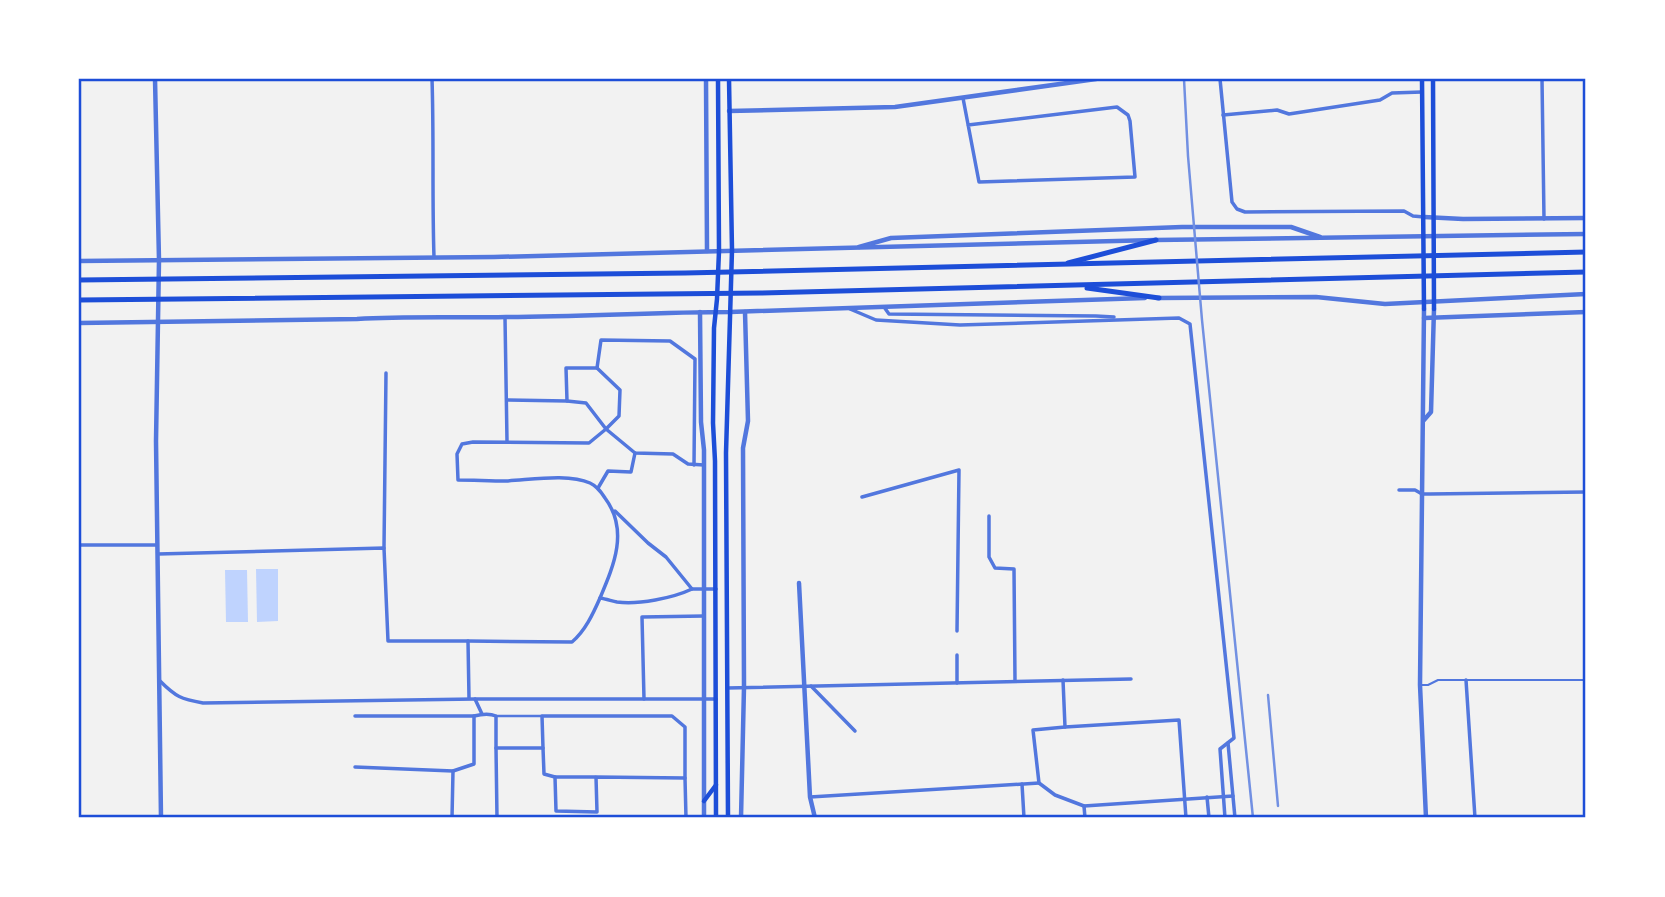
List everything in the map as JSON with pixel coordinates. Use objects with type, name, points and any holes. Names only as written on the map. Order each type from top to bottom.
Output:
[{"type":"highway","points":[[1058,265],[1156,240]]},
{"type":"highway","points":[[79,280],[685,273],[1586,252]]},
{"type":"highway","points":[[79,300],[688,295],[1586,272]]},
{"type":"highway","points":[[1070,285],[1159,298]]},
{"type":"main road","points":[[716,818],[713,424],[714,328],[718,299],[719,251],[718,79]]},
{"type":"main road","points":[[728,818],[726,453],[732,250],[729,79]]},
{"type":"main road","points":[[1422,79],[1424,309]]},
{"type":"main road","points":[[1433,79],[1434,309]]},
{"type":"main road","points":[[704,800],[716,785]]},
{"type":"street","points":[[155,79],[159,260],[156,441],[161,818]]},
{"type":"street","points":[[432,79],[434,257]]},
{"type":"street","points":[[706,79],[707,251]]},
{"type":"street","points":[[1041,79],[1041,87]]},
{"type":"street","points":[[729,111],[895,107],[1096,79]]},
{"type":"street","points":[[1220,79],[1232,202],[1237,209],[1245,212],[1404,211],[1413,216],[1434,218],[1586,218]]},
{"type":"street","points":[[1542,79],[1544,219]]},
{"type":"street","points":[[1223,115],[1277,110],[1289,114],[1380,100],[1392,93],[1422,92]]},
{"type":"street","points":[[963,97],[968,125],[979,182],[1135,177],[1130,121],[1128,115],[1117,107],[968,125]]},
{"type":"street","points":[[853,248],[891,238],[1182,227],[1291,227],[1324,238]]},
{"type":"street","points":[[79,261],[434,257],[1156,240],[1586,234]]},
{"type":"street","points":[[79,323],[745,312],[1159,298],[1316,297],[1385,304],[1586,294]]},
{"type":"street","points":[[883,306],[889,314],[1179,318],[1190,324],[1234,738],[1220,749],[1225,818]]},
{"type":"street","points":[[847,308],[876,320],[960,325],[1123,318]]},
{"type":"street","points":[[1424,309],[1420,685],[1426,818]]},
{"type":"street","points":[[1423,421],[1431,412],[1434,309]]},
{"type":"street","points":[[700,312],[704,465],[704,818]]},
{"type":"street","points":[[741,818],[744,687],[743,448],[748,421],[745,312]]},
{"type":"street","points":[[1424,318],[1586,312]]},
{"type":"street","points":[[505,317],[508,442]]},
{"type":"street","points":[[597,368],[601,340],[670,341],[695,359],[694,464]]},
{"type":"street","points":[[566,401],[566,368],[597,368],[620,390],[619,416],[589,443],[462,444],[457,454],[457,480],[505,481],[566,477],[589,483],[598,488],[614,509],[666,557],[691,589]]},
{"type":"street","points":[[386,373],[384,548],[388,641],[572,642],[581,635],[614,566],[618,534],[614,509]]},
{"type":"street","points":[[507,400],[586,403],[606,429],[635,453],[673,454],[688,464],[704,465]]},
{"type":"street","points":[[598,488],[608,471],[631,472],[635,453]]},
{"type":"street","points":[[862,497],[959,470],[957,631]]},
{"type":"street","points":[[1399,490],[1415,490],[1422,494],[1586,492]]},
{"type":"street","points":[[989,516],[991,563],[995,568],[1013,569],[1015,681]]},
{"type":"street","points":[[79,545],[158,545]]},
{"type":"street","points":[[158,554],[384,548]]},
{"type":"street","points":[[799,583],[808,686],[810,797],[815,818]]},
{"type":"street","points":[[600,598],[619,602],[653,600],[691,589],[716,589]]},
{"type":"street","points":[[643,699],[642,617],[704,616]]},
{"type":"street","points":[[468,641],[469,699]]},
{"type":"street","points":[[957,655],[957,683]]},
{"type":"street","points":[[727,688],[1131,679]]},
{"type":"street","points":[[1063,680],[1065,727]]},
{"type":"street","points":[[1466,680],[1475,818]]},
{"type":"street","points":[[160,681],[184,700],[203,703],[716,699]]},
{"type":"street","points":[[808,686],[855,731]]},
{"type":"street","points":[[475,699],[482,714]]},
{"type":"street","points":[[355,716],[672,716],[685,727],[686,818]]},
{"type":"street","points":[[355,767],[453,771],[474,764],[474,716]]},
{"type":"street","points":[[496,716],[497,818]]},
{"type":"street","points":[[542,716],[544,774],[555,777],[685,778]]},
{"type":"street","points":[[1039,783],[1033,730],[1179,720],[1186,818]]},
{"type":"street","points":[[1228,743],[1235,818]]},
{"type":"street","points":[[496,748],[542,748]]},
{"type":"street","points":[[452,818],[453,771]]},
{"type":"street","points":[[555,777],[555,811],[597,812],[596,777]]},
{"type":"street","points":[[810,797],[1039,783],[1055,795],[1084,806],[1233,796]]},
{"type":"street","points":[[1022,784],[1024,818]]},
{"type":"street","points":[[1207,797],[1209,818]]},
{"type":"street","points":[[1084,806],[1085,818]]},
{"type":"lane","points":[[1420,685],[1428,685],[1437,680],[1586,680]]},
{"type":"water","points":[[256,569],[278,569],[278,621],[257,622]]},
{"type":"water","points":[[225,570],[247,570],[248,622],[226,622]]},
{"type":"railway","points":[[1184,79],[1202,320],[1253,818]]},
{"type":"railway","points":[[1268,695],[1278,806]]}]
